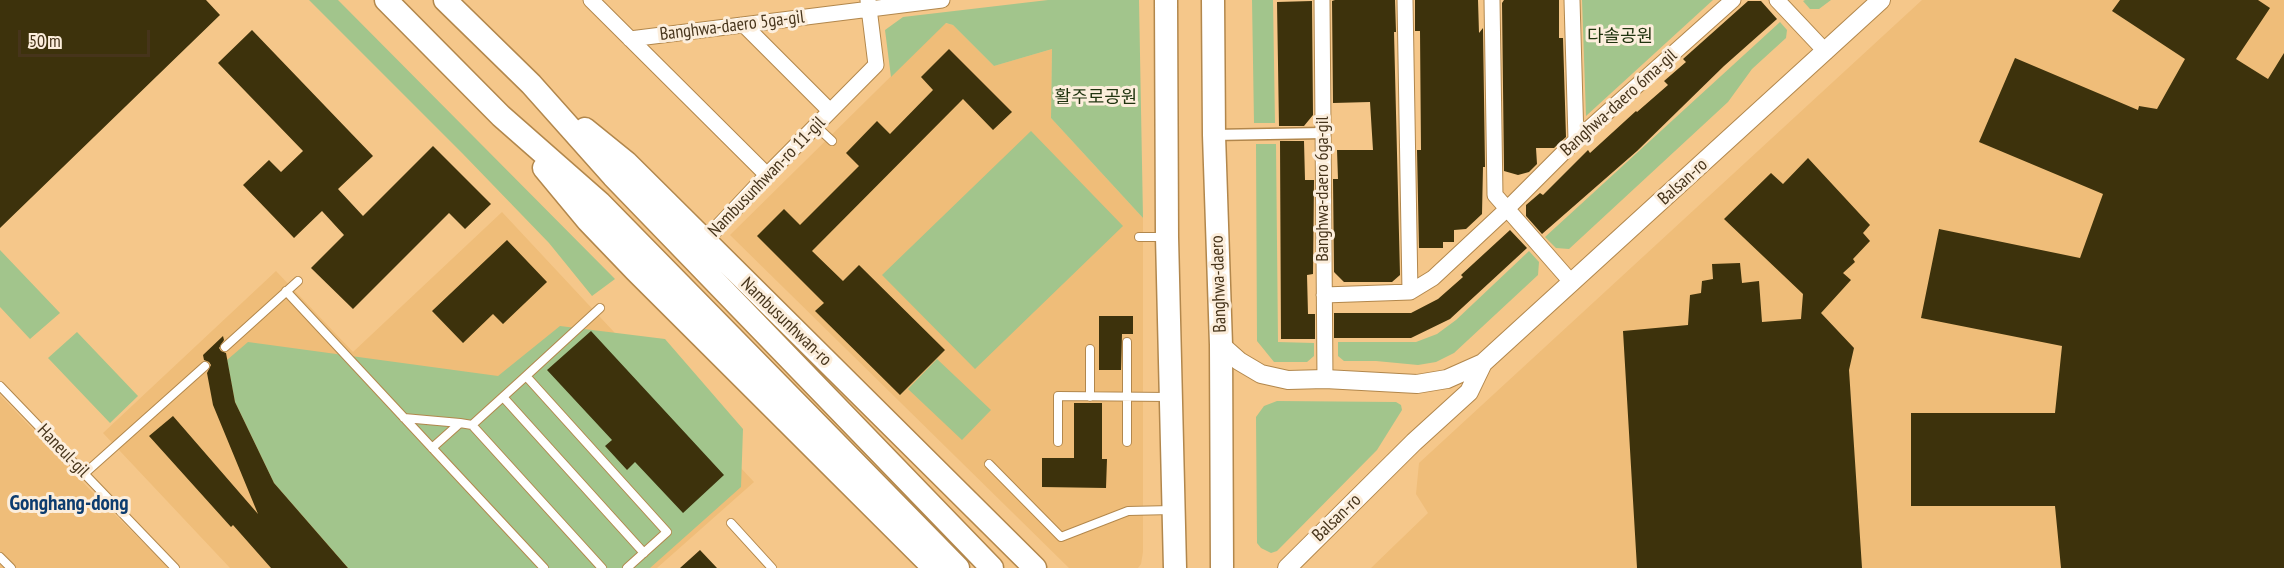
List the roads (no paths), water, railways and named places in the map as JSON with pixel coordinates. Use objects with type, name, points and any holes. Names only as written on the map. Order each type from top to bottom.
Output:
[{"type":"main road","points":[[386,0],[501,116],[600,203],[958,568]]},
{"type":"main road","name":"Nambusunhwan-ro","points":[[445,0],[531,84],[613,176],[992,568]]},
{"type":"main road","points":[[1166,0],[1167,237],[1174,567]]},
{"type":"main road","name":"Banghwa-daero","points":[[1213,0],[1214,135],[1221,345],[1222,568]]},
{"type":"main road","name":"Nambusunhwan-ro","points":[[531,84],[627,163],[704,242],[1035,568]]},
{"type":"main road","points":[[501,116],[588,221],[846,483],[934,568]]},
{"type":"street","points":[[591,0],[767,175]]},
{"type":"street","name":"Banghwa-daero 5ga-gil","points":[[630,39],[744,25],[868,4],[942,0]]},
{"type":"street","name":"Banghwa-daero 6ga-gil","points":[[1322,0],[1325,379]]},
{"type":"street","points":[[1324,295],[1410,292],[1404,0]]},
{"type":"street","points":[[1492,0],[1495,195],[1572,283]]},
{"type":"street","points":[[1572,0],[1576,140]]},
{"type":"street","name":"Banghwa-daero 6ma-gil","points":[[1410,292],[1433,278],[1453,261],[1576,140],[1733,0]]},
{"type":"street","points":[[1777,0],[1826,52]]},
{"type":"street","name":"Balsan-ro","points":[[1221,345],[1239,361],[1261,374],[1288,380],[1325,379],[1418,384],[1447,379],[1483,363],[1881,0]]},
{"type":"street","name":"Nambusunhwan-ro 11-gil","points":[[704,242],[876,65],[868,4]]},
{"type":"street","name":"Nambusunhwan-ro 11-gil","points":[[744,25],[830,111]]},
{"type":"street","points":[[1214,135],[1323,133]]},
{"type":"street","name":"Balsan-ro","points":[[1287,568],[1414,442],[1469,392],[1483,363]]},
{"type":"lane","points":[[816,126],[832,141]]},
{"type":"lane","points":[[1139,237],[1167,237]]},
{"type":"lane","points":[[225,346],[298,281]]},
{"type":"lane","points":[[286,291],[544,568]]},
{"type":"lane","points":[[472,425],[600,308]]},
{"type":"lane","points":[[1126,442],[1127,342]]},
{"type":"lane","points":[[1090,349],[1090,397]]},
{"type":"lane","points":[[84,474],[205,366]]},
{"type":"lane","points":[[526,376],[667,532],[627,568]]},
{"type":"lane","name":"Haneul-gil","points":[[0,386],[175,568]]},
{"type":"lane","points":[[1058,442],[1058,396],[1170,397]]},
{"type":"lane","points":[[502,397],[644,553]]},
{"type":"lane","points":[[404,418],[472,425],[602,568]]},
{"type":"lane","points":[[432,448],[459,423]]},
{"type":"lane","points":[[990,464],[1061,537],[1128,511],[1174,509]]},
{"type":"lane","points":[[731,523],[772,568]]},
{"type":"lane","points":[[0,557],[11,568]]},
{"type":"district","name":"Gonghang-dong","points":[[69,504]]},
{"type":"park label","name":"다솔공원","points":[[1620,37]]},
{"type":"park label","name":"활주로공원","points":[[1096,98]]}]
